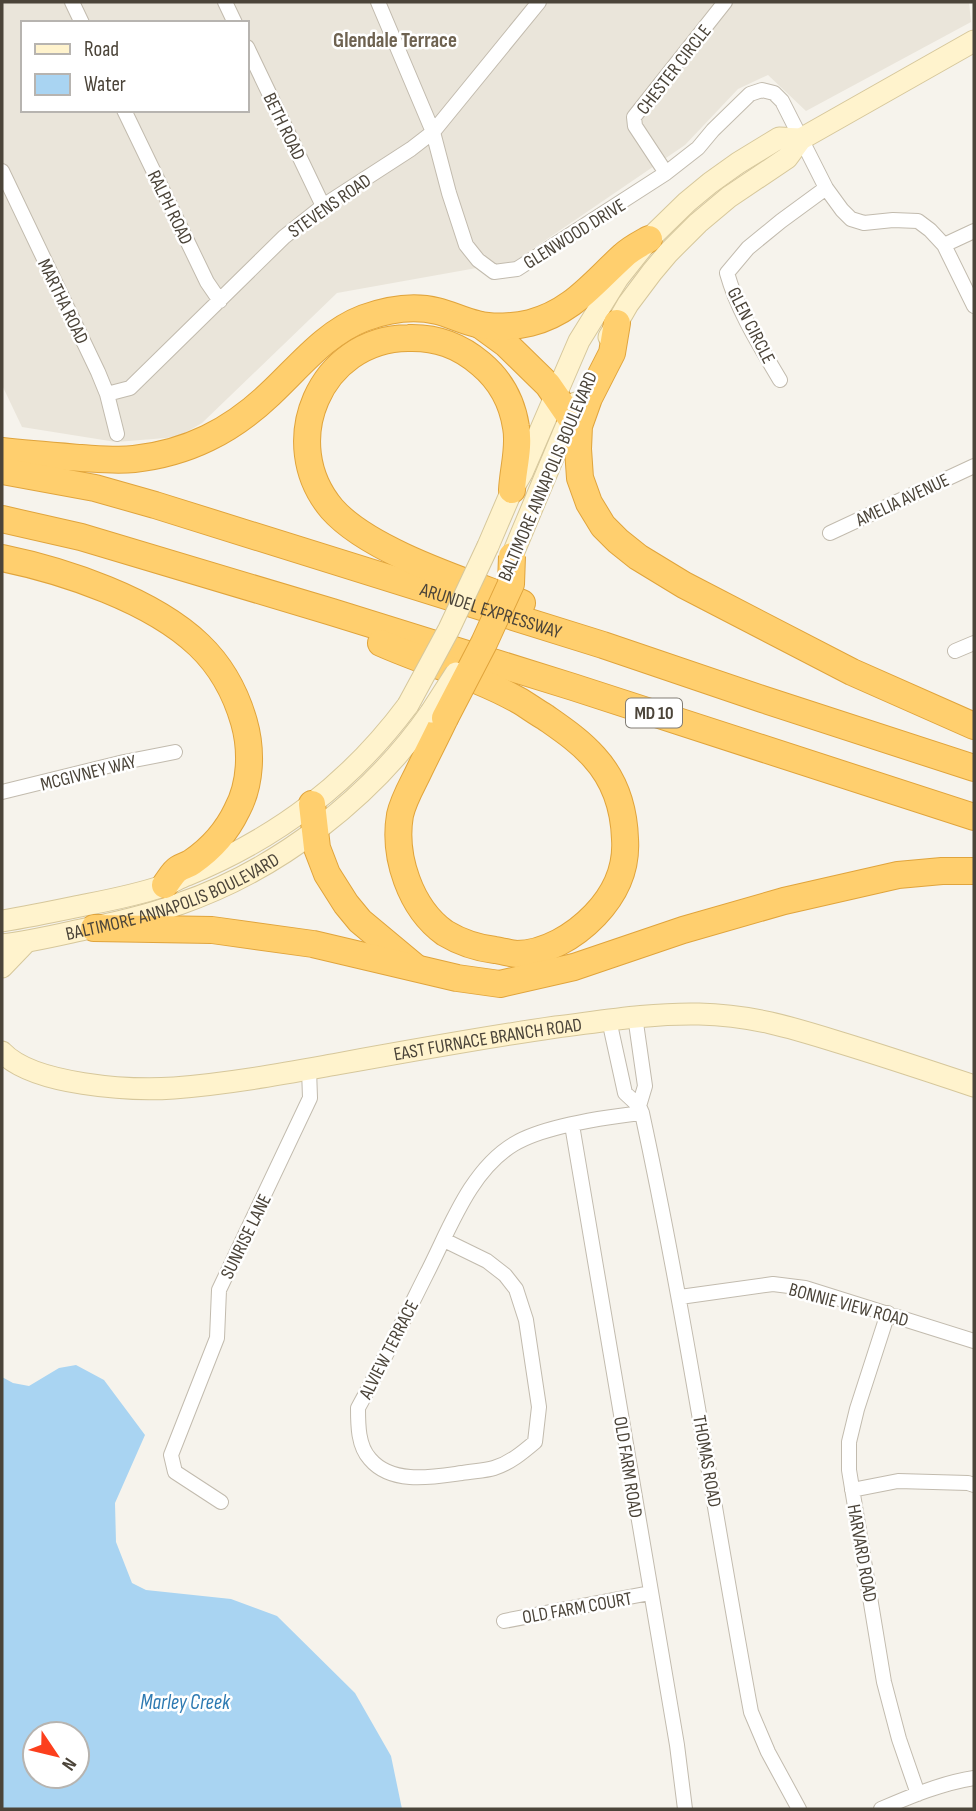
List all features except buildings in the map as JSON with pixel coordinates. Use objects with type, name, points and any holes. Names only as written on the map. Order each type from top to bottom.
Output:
[{"type":"highway","points":[[2,451],[132,459],[194,445],[230,427],[268,396],[331,336],[364,318],[398,309],[434,310],[480,325],[527,324],[563,310],[625,254],[649,239]]},
{"type":"highway","points":[[617,323],[612,353],[589,398],[579,426],[580,478],[589,503],[603,526],[638,557],[684,585],[852,673],[974,726]]},
{"type":"highway","points":[[480,325],[516,353],[548,385],[563,406]]},
{"type":"highway","points":[[512,490],[517,429],[510,400],[492,374],[467,352],[426,337],[392,338],[359,350],[335,369],[321,387],[308,428],[307,456],[317,484],[334,510],[354,528],[394,551],[586,628],[603,645]]},
{"type":"highway","name":"ARUNDEL EXPRESSWAY","points":[[2,471],[95,488],[603,645],[974,768]]},
{"type":"highway","name":"MD 10","points":[[2,519],[81,537],[332,612],[974,817]]},
{"type":"highway","points":[[332,612],[366,636],[517,700],[568,732],[594,756],[606,772],[616,789],[624,818],[626,853],[620,877],[607,903],[589,922],[568,938],[541,950],[517,954],[477,947],[445,933],[421,909],[407,883],[399,844],[400,814],[438,715],[484,643],[511,584],[500,551]]},
{"type":"highway","points":[[2,558],[90,583],[137,604],[170,623],[199,645],[221,671],[240,708],[248,739],[248,775],[237,811],[212,846],[176,870],[165,885]]},
{"type":"highway","points":[[313,817],[317,848],[327,874],[346,904],[360,921],[418,970]]},
{"type":"highway","points":[[94,928],[212,930],[313,944],[418,970],[500,984],[574,967],[683,930],[784,901],[898,875],[974,871]]},
{"type":"main road","name":"BALTIMORE ANNAPOLIS BOULEVARD","points":[[500,551],[512,490],[563,406],[590,372],[628,304],[668,253],[729,197],[787,158],[801,139],[974,41]]},
{"type":"main road","name":"BALTIMORE ANNAPOLIS BOULEVARD","points":[[2,945],[94,928],[145,915],[220,888],[253,870],[313,817],[408,705],[449,629],[500,551],[563,406],[579,341],[618,278],[649,239],[710,183],[779,138],[801,139]]},
{"type":"main road","name":"BALTIMORE ANNAPOLIS BOULEVARD","points":[[2,921],[122,898],[165,885],[217,863],[276,830],[354,799],[438,715]]},
{"type":"main road","points":[[2,967],[26,942]]},
{"type":"main road","name":"EAST FURNACE BRANCH ROAD","points":[[3,1055],[32,1071],[54,1078],[138,1089],[174,1088],[248,1080],[529,1031],[635,1016],[696,1014],[726,1015],[774,1023],[877,1053],[974,1086]]},
{"type":"street","points":[[72,2],[81,21]]},
{"type":"street","points":[[225,2],[234,21]]},
{"type":"street","name":"GLENWOOD DRIVE","points":[[378,2],[433,132],[466,245],[478,260],[494,272],[517,269],[666,173],[698,148],[750,94],[762,90],[774,93],[782,101],[801,139]]},
{"type":"street","name":"STEVENS ROAD","points":[[107,394],[130,388],[284,237],[323,206],[433,132],[539,2]]},
{"type":"street","name":"CHESTER CIRCLE","points":[[666,173],[635,126],[634,117],[725,2]]},
{"type":"street","name":"BETH ROAD","points":[[248,49],[323,206]]},
{"type":"street","name":"RALPH ROAD","points":[[125,112],[207,282],[220,301]]},
{"type":"street","points":[[801,139],[826,188],[851,219],[864,223],[918,221],[930,230],[944,246],[974,306]]},
{"type":"street","name":"MARTHA ROAD","points":[[2,171],[98,372],[107,394],[117,434]]},
{"type":"street","name":"GLEN CIRCLE","points":[[780,380],[745,320],[727,273],[748,248],[826,188]]},
{"type":"street","points":[[944,246],[974,232]]},
{"type":"street","name":"AMELIA AVENUE","points":[[830,533],[974,466]]},
{"type":"street","points":[[955,651],[974,643]]},
{"type":"street","name":"MCGIVNEY WAY","points":[[2,792],[175,752]]},
{"type":"street","name":"THOMAS ROAD","points":[[635,1016],[645,1086],[640,1109],[680,1297],[751,1712],[768,1752],[799,1809]]},
{"type":"street","name":"THOMAS ROAD","points":[[610,1020],[625,1093],[640,1109]]},
{"type":"street","name":"SUNRISE LANE","points":[[221,1503],[175,1472],[171,1455],[217,1338],[219,1290],[310,1098],[309,1069]]},
{"type":"street","name":"ALVIEW TERRACE","points":[[444,1240],[487,1261],[505,1275],[516,1289],[526,1320],[539,1407],[535,1443],[519,1457],[494,1468],[431,1477],[404,1476],[384,1471],[370,1460],[362,1447],[358,1408],[450,1226],[476,1180],[490,1163],[514,1144],[534,1135],[640,1109]]},
{"type":"street","name":"OLD FARM ROAD","points":[[572,1125],[677,1745],[685,1809]]},
{"type":"street","name":"BONNIE VIEW ROAD","points":[[680,1297],[773,1284],[805,1288],[974,1341]]},
{"type":"street","name":"HARVARD ROAD","points":[[888,1313],[857,1409],[849,1442],[849,1470],[884,1682],[899,1740],[918,1794]]},
{"type":"street","points":[[852,1490],[898,1480],[974,1485]]},
{"type":"street","name":"OLD FARM COURT","points":[[503,1620],[650,1593]]},
{"type":"street","points":[[881,1809],[918,1794],[974,1778]]},
{"type":"shaded area","points":[[2,2],[969,2],[971,22],[806,111],[768,75],[738,89],[685,145],[515,261],[337,293],[202,423],[178,437],[116,442],[22,427],[2,385]]},
{"type":"water","name":"Marley Creek","points":[[76,1365],[104,1380],[145,1435],[115,1503],[116,1542],[132,1583],[146,1590],[231,1599],[277,1616],[355,1693],[391,1756],[402,1809],[2,1809],[2,1377],[13,1383],[29,1386],[59,1368]]},
{"type":"district","name":"Glendale Terrace","points":[[395,40]]}]
